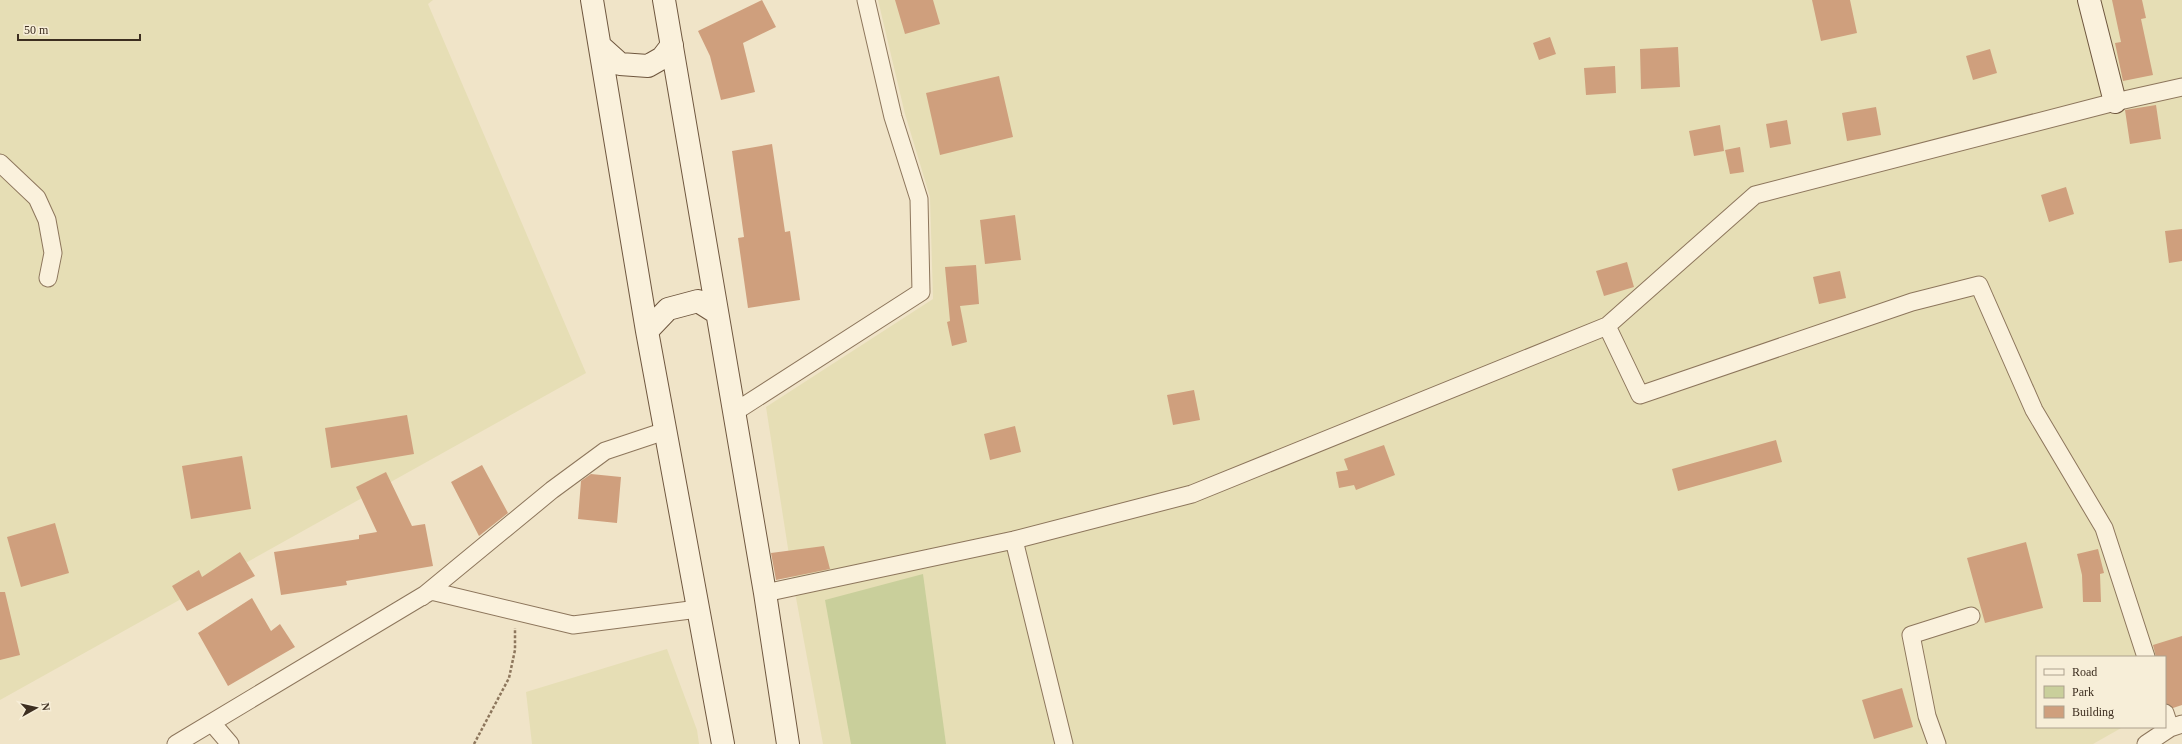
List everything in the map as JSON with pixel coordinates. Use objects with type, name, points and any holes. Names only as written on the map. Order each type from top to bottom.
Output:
[{"type":"main road","points":[[592,0],[647,331],[723,744]]},
{"type":"main road","points":[[664,0],[733,413],[765,593],[788,744]]},
{"type":"main road","points":[[2088,0],[2115,102]]},
{"type":"main road","points":[[600,46],[620,64],[648,66],[662,58],[672,45]]},
{"type":"main road","points":[[647,331],[668,309],[698,301],[717,313]]},
{"type":"street","points":[[733,413],[921,292],[918,199],[893,117],[866,0]]},
{"type":"street","points":[[765,593],[1014,540],[1192,494],[1608,326],[1754,195],[2115,102],[2182,87]]},
{"type":"street","points":[[0,163],[37,198],[47,220],[53,253],[48,278]]},
{"type":"street","points":[[1608,326],[1640,395],[1912,302],[1979,285],[2034,410],[2104,528],[2146,656]]},
{"type":"street","points":[[422,597],[552,490],[605,451],[665,431]]},
{"type":"street","points":[[1014,540],[1064,744]]},
{"type":"street","points":[[176,744],[431,592],[573,625],[698,609]]},
{"type":"street","points":[[1937,744],[1927,716],[1911,635],[1971,616]]},
{"type":"street","points":[[212,723],[230,744]]},
{"type":"street","points":[[2146,744],[2165,728]]},
{"type":"path","points":[[474,744],[509,678],[515,650],[515,612]]},
{"type":"shaded area","points":[[0,0],[433,0],[428,4],[586,373],[0,700]]},
{"type":"shaded area","points":[[878,0],[2182,0],[2182,695],[2166,703],[2166,656],[2036,656],[2036,728],[2121,728],[2093,744],[823,744],[794,587],[766,407],[933,299],[930,197],[905,114]]},
{"type":"shaded area","points":[[667,649],[697,730],[699,744],[532,744],[526,692]]},
{"type":"green space","points":[[923,574],[946,744],[851,744],[825,600]]},
{"type":"building","points":[[762,0],[776,27],[743,43],[755,92],[721,100],[710,56],[698,31]]},
{"type":"building","points":[[895,0],[933,0],[940,24],[905,34]]},
{"type":"building","points":[[1812,0],[1850,0],[1857,33],[1821,41]]},
{"type":"building","points":[[2112,0],[2142,0],[2146,18],[2141,19],[2153,75],[2123,81],[2115,43],[2121,42]]},
{"type":"building","points":[[1550,37],[1556,54],[1539,60],[1533,43]]},
{"type":"building","points":[[1678,47],[1680,87],[1641,89],[1640,49]]},
{"type":"building","points":[[1990,49],[1997,73],[1973,80],[1966,56]]},
{"type":"building","points":[[1615,66],[1616,93],[1586,95],[1584,68]]},
{"type":"building","points":[[999,76],[1013,137],[940,155],[926,93]]},
{"type":"building","points":[[2156,105],[2161,139],[2130,144],[2125,110]]},
{"type":"building","points":[[1876,107],[1881,135],[1847,141],[1842,113]]},
{"type":"building","points":[[1787,120],[1791,144],[1770,148],[1766,124]]},
{"type":"building","points":[[1720,125],[1724,151],[1694,156],[1689,131]]},
{"type":"building","points":[[772,144],[785,232],[790,231],[800,300],[748,308],[738,238],[744,237],[732,151]]},
{"type":"building","points":[[1740,147],[1744,172],[1730,174],[1725,150]]},
{"type":"building","points":[[2066,187],[2074,214],[2049,222],[2041,195]]},
{"type":"building","points":[[1015,215],[1021,260],[985,264],[980,220]]},
{"type":"building","points":[[2182,229],[2182,261],[2169,263],[2165,231]]},
{"type":"building","points":[[1627,262],[1634,287],[1604,296],[1596,271]]},
{"type":"building","points":[[976,265],[979,304],[960,306],[967,342],[952,346],[947,322],[950,321],[945,267]]},
{"type":"building","points":[[1840,271],[1846,298],[1819,304],[1813,277]]},
{"type":"building","points":[[1194,390],[1200,420],[1173,425],[1167,395]]},
{"type":"building","points":[[407,415],[414,454],[331,468],[325,428]]},
{"type":"building","points":[[1015,426],[1021,452],[990,460],[984,434]]},
{"type":"building","points":[[1776,440],[1782,462],[1678,491],[1672,469]]},
{"type":"building","points":[[1384,445],[1395,475],[1356,490],[1354,485],[1339,488],[1336,472],[1348,470],[1344,459]]},
{"type":"building","points":[[242,456],[251,509],[191,519],[182,466]]},
{"type":"building","points":[[482,465],[508,513],[479,536],[451,482]]},
{"type":"building","points":[[386,472],[412,526],[425,524],[433,566],[346,581],[347,585],[281,595],[274,552],[359,539],[359,535],[377,532],[356,487]]},
{"type":"building","points":[[591,474],[621,477],[617,523],[578,519],[581,481]]},
{"type":"building","points":[[55,523],[69,573],[21,587],[7,537]]},
{"type":"building","points":[[2026,542],[2043,608],[1985,623],[1967,558]]},
{"type":"building","points":[[824,546],[830,569],[776,580],[771,553]]},
{"type":"building","points":[[2098,549],[2104,573],[2100,574],[2101,602],[2083,602],[2082,575],[2077,554]]},
{"type":"building","points":[[240,552],[255,576],[187,611],[172,586],[199,570],[202,577]]},
{"type":"building","points":[[0,592],[5,592],[20,655],[0,660]]},
{"type":"building","points":[[252,598],[271,631],[280,624],[295,647],[228,686],[198,633]]},
{"type":"building","points":[[2182,636],[2182,705],[2173,708],[2166,704],[2166,656],[2156,656],[2153,645]]},
{"type":"building","points":[[1902,688],[1913,727],[1874,739],[1862,700]]}]
